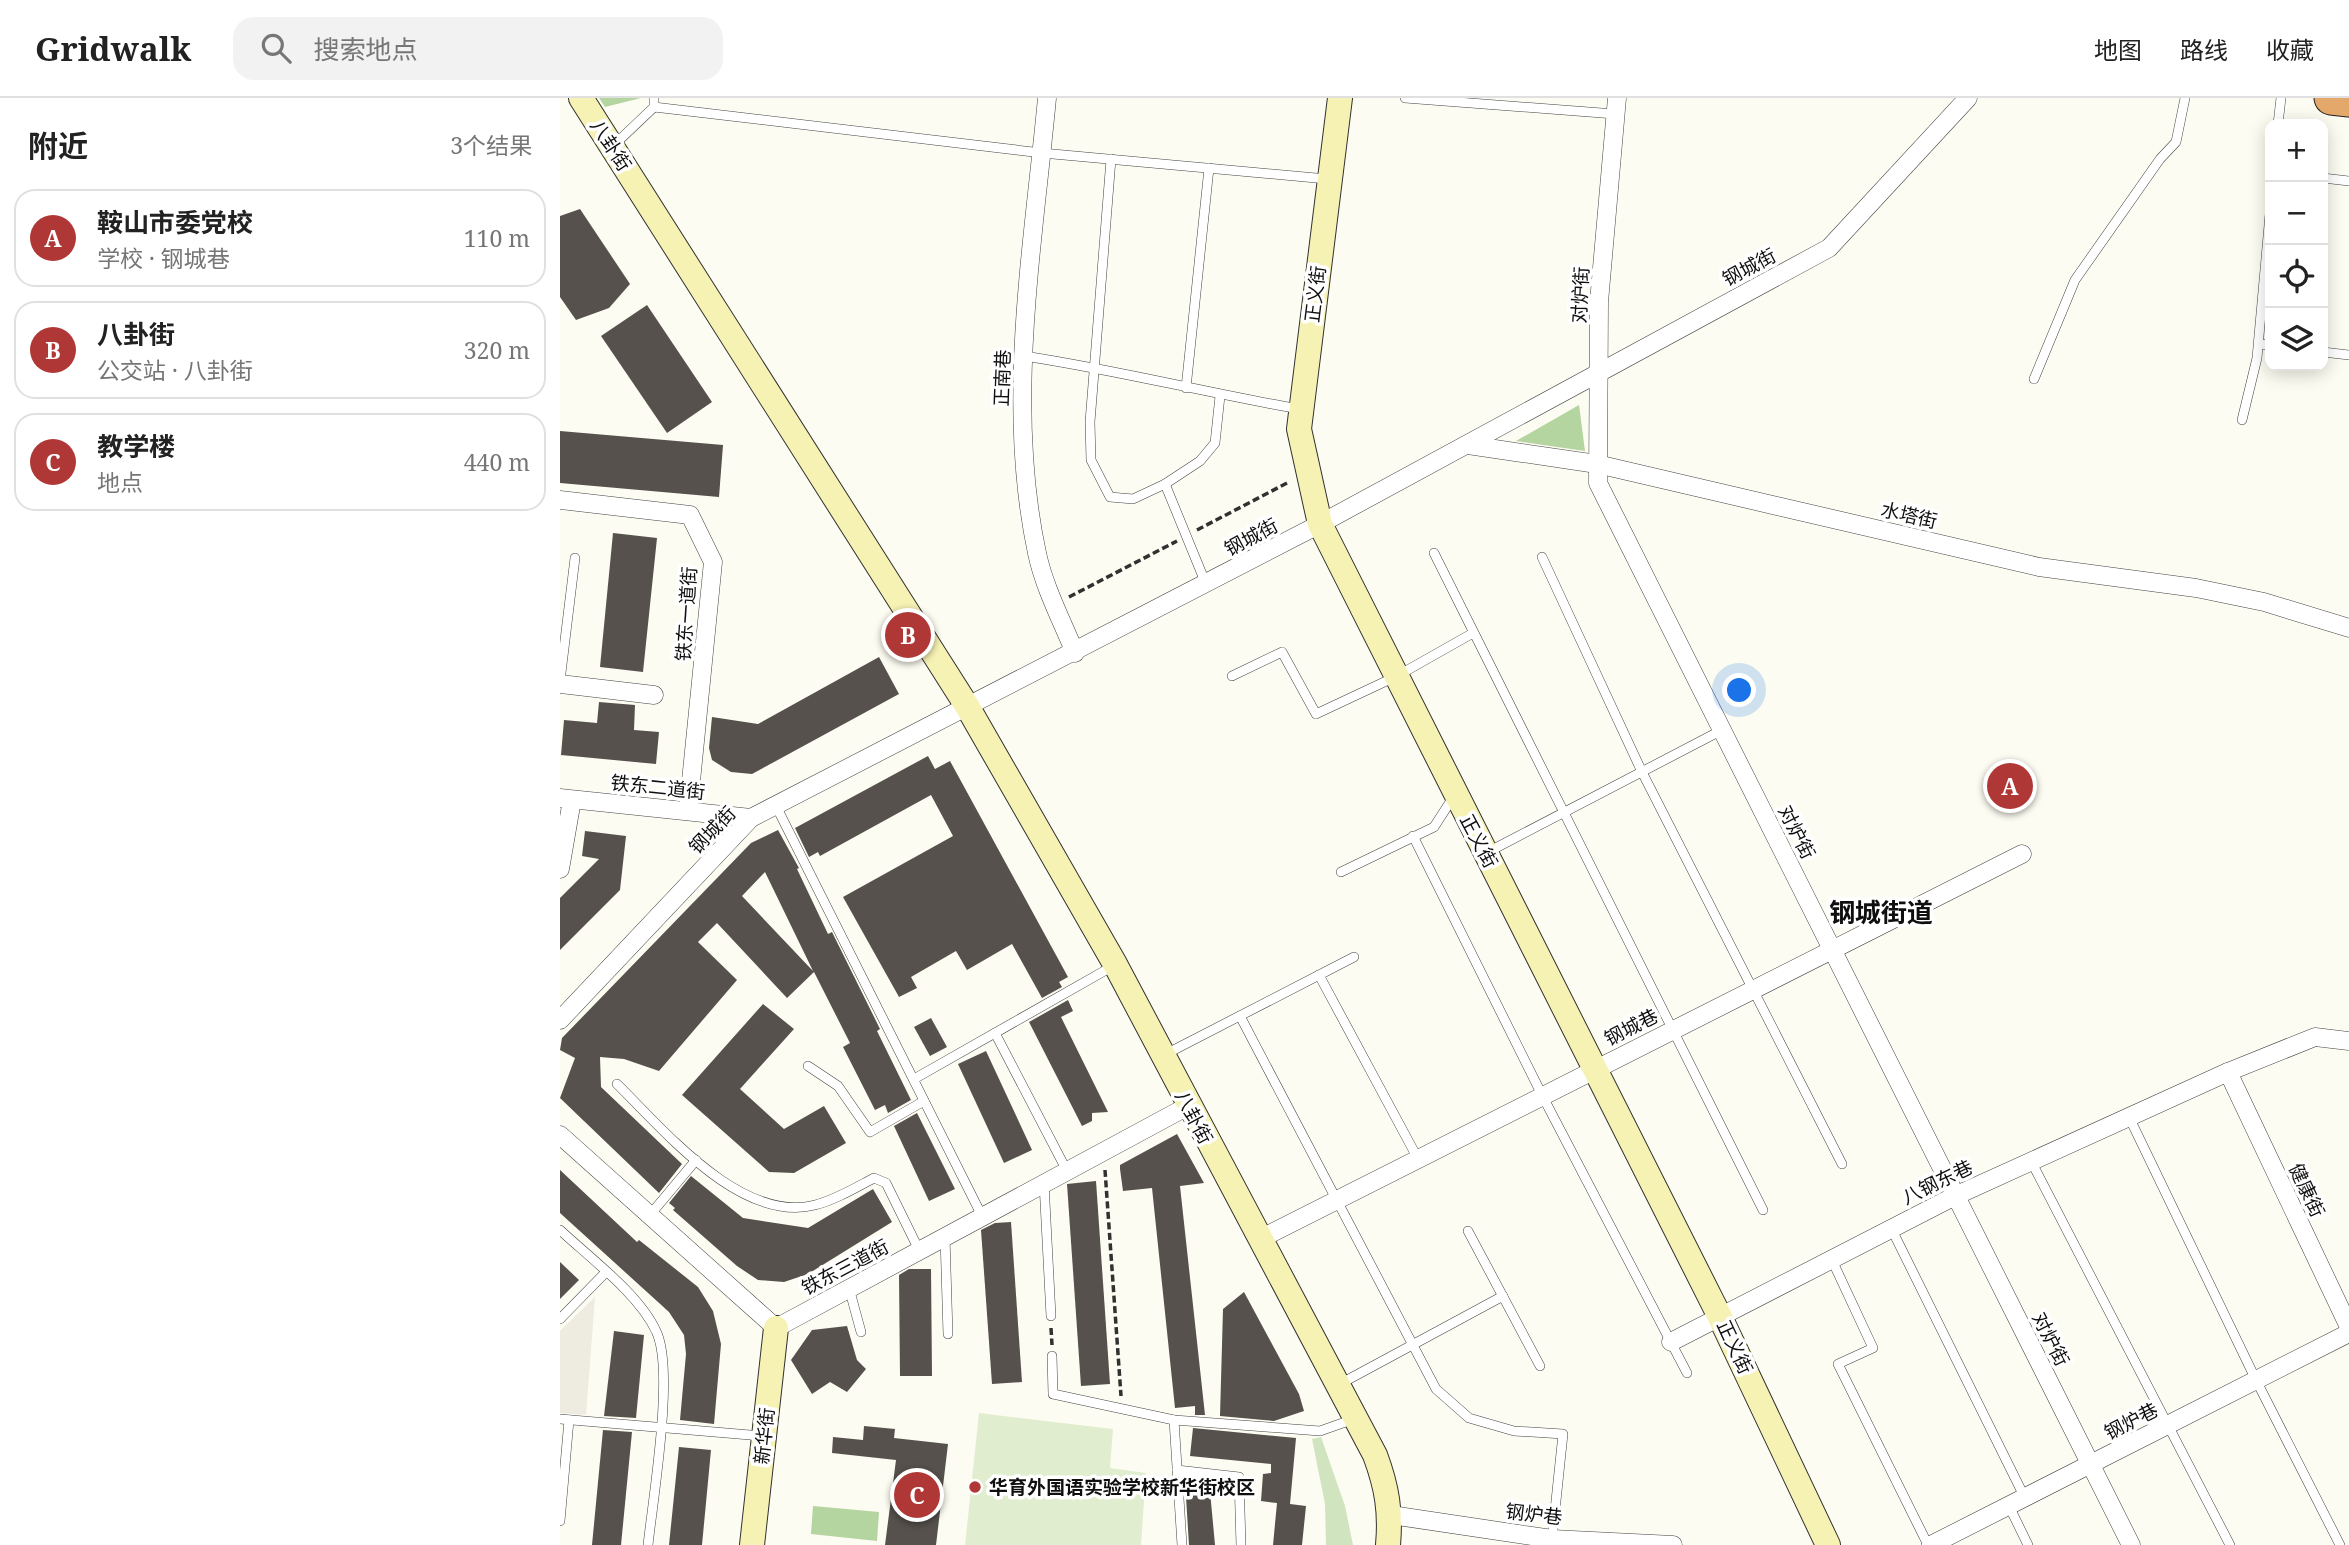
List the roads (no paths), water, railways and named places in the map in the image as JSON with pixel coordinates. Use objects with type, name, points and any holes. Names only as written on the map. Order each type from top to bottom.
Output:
[{"type":"highway","points":[[2331,98],[2349,100]]},
{"type":"street","name":"八卦街","points":[[581,98],[967,706],[1115,964],[1356,1419],[1387,1485],[1391,1515],[1388,1545]]},
{"type":"street","name":"正南巷","points":[[1047,98],[1024,356],[1021,437],[1037,555],[1075,653]]},
{"type":"street","name":"正义街","points":[[1340,98],[1301,410],[1301,440],[1320,524],[1719,1315],[1828,1545]]},
{"type":"street","name":"钢城街","points":[[560,1020],[751,818],[1075,653],[1320,524],[1829,248],[1968,98]]},
{"type":"street","name":"对炉街","points":[[1616,106],[1599,302],[1598,484],[2131,1545]]},
{"type":"street","name":"水塔街","points":[[1468,445],[1597,464],[2039,567],[2155,581],[2264,602],[2346,625]]},
{"type":"street","name":"铁东一道街","points":[[560,500],[690,515],[713,562],[688,811]]},
{"type":"street","points":[[560,683],[654,695]]},
{"type":"street","name":"铁东二道街","points":[[566,799],[751,818]]},
{"type":"street","points":[[560,869],[566,799]]},
{"type":"street","name":"钢城巷","points":[[1260,1239],[2022,854]]},
{"type":"street","name":"八钢东巷","points":[[1671,1342],[1955,1196],[2228,1072],[2315,1037],[2349,1041]]},
{"type":"street","name":"健康街","points":[[2228,1072],[2349,1327]]},
{"type":"street","name":"铁东三道街","points":[[776,1328],[1188,1106]]},
{"type":"street","points":[[560,1135],[776,1328]]},
{"type":"street","name":"新华街","points":[[752,1545],[776,1328]]},
{"type":"street","name":"钢炉巷","points":[[1929,1545],[2349,1333]]},
{"type":"street","name":"钢炉巷","points":[[1391,1515],[1552,1542],[1674,1545]]},
{"type":"lane","points":[[1405,98],[1616,106]]},
{"type":"lane","points":[[2034,379],[2075,280],[2160,159],[2176,142],[2185,98]]},
{"type":"lane","points":[[2279,119],[2281,98]]},
{"type":"lane","points":[[612,146],[654,102],[1041,153],[1329,179]]},
{"type":"lane","points":[[1111,159],[1093,366],[1091,460],[1110,497],[1133,499],[1166,484],[1200,461],[1215,443],[1220,396]]},
{"type":"lane","points":[[1186,388],[1209,168]]},
{"type":"lane","points":[[2328,179],[2349,181]]},
{"type":"lane","points":[[2242,420],[2259,344],[2267,245]]},
{"type":"lane","points":[[2259,344],[2265,345]]},
{"type":"lane","points":[[2328,353],[2349,355]]},
{"type":"lane","points":[[1024,356],[1093,366],[1220,396],[1301,410]]},
{"type":"lane","points":[[1166,484],[1206,584]]},
{"type":"lane","points":[[1434,553],[1763,1210]]},
{"type":"lane","points":[[1542,557],[1642,772],[1842,1164]]},
{"type":"lane","points":[[560,683],[575,558]]},
{"type":"lane","points":[[1232,677],[1282,652],[1317,714],[1396,676],[1473,633]]},
{"type":"lane","points":[[1486,853],[1722,730]]},
{"type":"lane","points":[[1341,872],[1434,827],[1455,794]]},
{"type":"lane","points":[[776,806],[982,1216]]},
{"type":"lane","points":[[1413,836],[1543,1097],[1687,1373]]},
{"type":"lane","points":[[1162,1056],[1354,957]]},
{"type":"lane","points":[[914,1079],[1115,964]]},
{"type":"lane","points":[[1319,975],[1418,1157]]},
{"type":"lane","points":[[1240,1016],[1436,1389],[1469,1418],[1514,1431],[1563,1434],[1552,1542]]},
{"type":"lane","points":[[995,1033],[1067,1171]]},
{"type":"lane","points":[[808,1066],[838,1086],[870,1132],[924,1101]]},
{"type":"lane","points":[[617,1084],[696,1160],[750,1198],[793,1208],[816,1205],[874,1178],[887,1183],[919,1250]]},
{"type":"lane","points":[[2129,1117],[2256,1380],[2340,1545]]},
{"type":"lane","points":[[650,1216],[696,1160]]},
{"type":"lane","points":[[2031,1161],[2230,1545]]},
{"type":"lane","points":[[1044,1183],[1051,1316]]},
{"type":"lane","points":[[1891,1228],[2017,1502],[2028,1545]]},
{"type":"lane","points":[[560,1230],[630,1296],[657,1332],[664,1384],[648,1545]]},
{"type":"lane","points":[[1468,1231],[1540,1366]]},
{"type":"lane","points":[[945,1237],[948,1334]]},
{"type":"lane","points":[[1831,1258],[1873,1348],[1838,1364],[1929,1545]]},
{"type":"lane","points":[[560,1319],[605,1273]]},
{"type":"lane","points":[[849,1288],[861,1332]]},
{"type":"lane","points":[[1338,1385],[1503,1296]]},
{"type":"lane","points":[[1052,1356],[1053,1394],[1174,1420],[1320,1432],[1356,1419]]},
{"type":"lane","points":[[560,1521],[565,1419],[764,1436]]},
{"type":"lane","points":[[1174,1420],[1182,1545]]},
{"type":"lane","points":[[1177,1470],[1239,1476],[1241,1545]]},
{"type":"place","name":"八卦街","points":[[908,635]]},
{"type":"place","name":"鞍山市委党校","points":[[2010,786]]},
{"type":"place","name":"华育外国语实验学校新华街校区","points":[[975,1487]]},
{"type":"place","name":"教学楼","points":[[917,1495]]},
{"type":"district","name":"钢城街道","points":[[1881,913]]}]
